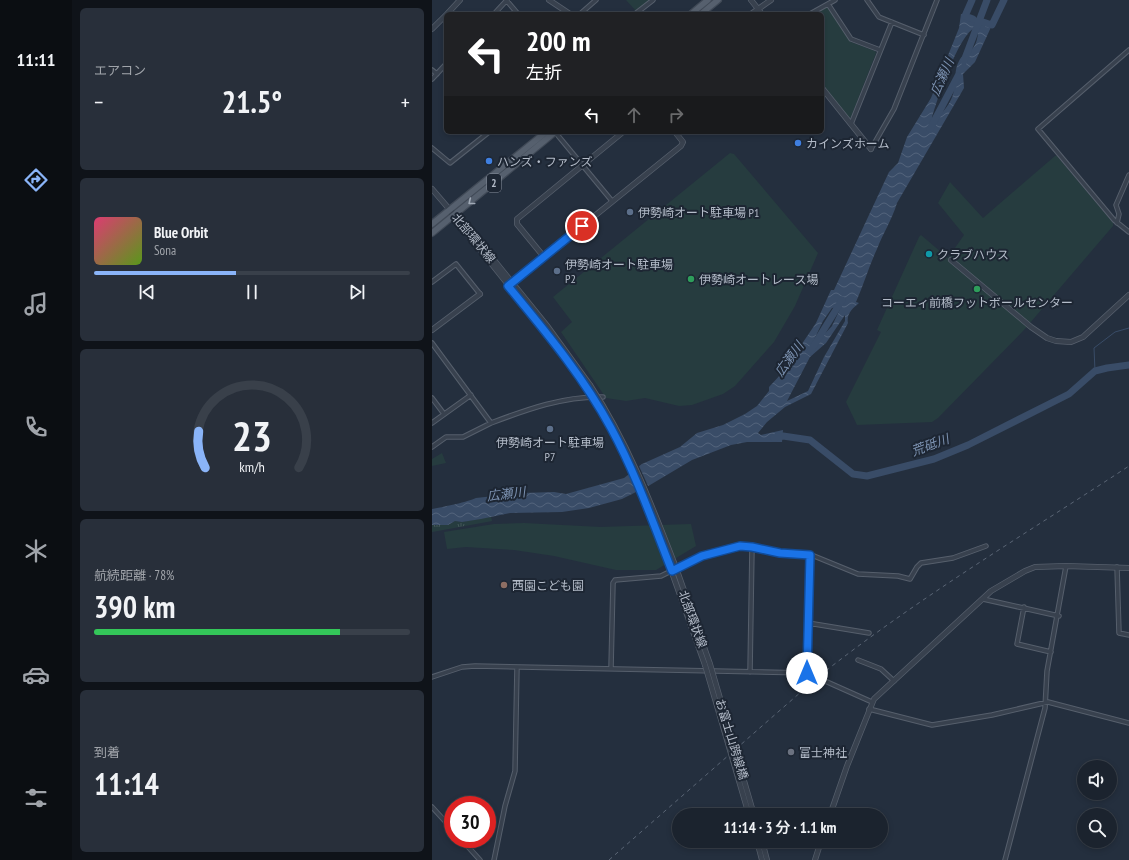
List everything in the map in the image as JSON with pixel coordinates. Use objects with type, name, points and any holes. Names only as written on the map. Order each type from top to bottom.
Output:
[{"type":"main road","points":[[693,12],[708,0]]},
{"type":"main road","points":[[703,12],[718,0]]},
{"type":"main road","name":"2","points":[[432,224],[544,134]]},
{"type":"main road","name":"2","points":[[432,233],[553,134]]},
{"type":"street","points":[[448,12],[460,0]]},
{"type":"street","points":[[496,12],[507,0],[516,12]]},
{"type":"street","points":[[548,0],[567,12]]},
{"type":"street","points":[[582,12],[596,0]]},
{"type":"street","points":[[638,12],[653,0]]},
{"type":"street","points":[[751,0],[760,12]]},
{"type":"street","points":[[754,12],[771,0]]},
{"type":"street","points":[[814,12],[835,0]]},
{"type":"street","points":[[867,0],[877,15],[924,35]]},
{"type":"street","points":[[824,90],[871,150],[894,109],[937,0]]},
{"type":"street","points":[[828,4],[851,39],[880,50]]},
{"type":"street","points":[[432,29],[444,16]]},
{"type":"street","points":[[851,124],[892,22]]},
{"type":"street","points":[[1129,50],[1038,129],[1117,223],[1129,232]]},
{"type":"street","points":[[432,79],[444,66]]},
{"type":"street","points":[[432,70],[437,74]]},
{"type":"street","points":[[432,148],[450,163],[486,134]]},
{"type":"street","points":[[557,134],[612,201]]},
{"type":"street","points":[[544,257],[517,224],[517,219],[621,134]]},
{"type":"street","points":[[510,284],[681,146],[683,142],[677,134]]},
{"type":"street","points":[[1117,223],[1118,214],[1116,205],[1129,175]]},
{"type":"street","points":[[432,189],[450,210]]},
{"type":"street","name":"北部環状線","points":[[450,210],[510,284],[588,385],[630,465],[673,568],[707,664]]},
{"type":"street","points":[[951,260],[1031,327],[1047,338],[1056,341],[1071,342],[1083,337],[1129,295]]},
{"type":"street","points":[[432,282],[456,264],[480,294],[432,330]]},
{"type":"street","points":[[432,343],[491,423]]},
{"type":"street","points":[[432,423],[470,395]]},
{"type":"street","points":[[432,447],[446,437],[463,438],[491,423],[538,405],[586,396],[603,397]]},
{"type":"street","points":[[432,398],[444,414]]},
{"type":"street","points":[[611,668],[613,582],[615,580],[657,578],[673,568],[692,560],[740,546],[780,553],[810,555],[858,574],[898,576],[910,579],[921,563],[957,557],[986,546]]},
{"type":"street","points":[[750,672],[752,547]]},
{"type":"street","points":[[807,673],[810,555]]},
{"type":"street","points":[[833,808],[872,702],[991,591],[1024,571],[1046,566],[1129,568]]},
{"type":"street","points":[[1005,860],[1044,702],[1046,681],[1059,616],[1066,566]]},
{"type":"street","points":[[1117,567],[1119,633],[1129,635]]},
{"type":"street","points":[[983,598],[1059,616]]},
{"type":"street","points":[[1024,607],[1017,644],[1052,652]]},
{"type":"street","points":[[808,623],[869,633]]},
{"type":"street","points":[[858,660],[881,669],[894,681]]},
{"type":"street","name":"お富士山跨線橋","points":[[707,664],[747,808]]},
{"type":"street","name":"お富士山跨線橋","points":[[707,664],[752,808]]},
{"type":"street","points":[[432,677],[469,666],[807,673],[872,702]]},
{"type":"street","points":[[494,860],[505,806],[516,771],[518,667]]},
{"type":"street","points":[[869,709],[932,725],[992,715],[1044,702],[1129,723]]},
{"type":"street","points":[[432,807],[444,820]]},
{"type":"street","points":[[469,848],[480,860]]},
{"type":"street","points":[[759,848],[762,860]]},
{"type":"street","points":[[764,848],[767,860]]},
{"type":"street","points":[[815,860],[819,848]]},
{"type":"green space","points":[[626,0],[650,0],[636,11]]},
{"type":"green space","points":[[827,7],[851,42],[875,51],[876,53],[851,117],[849,118],[824,87],[824,12],[818,12]]},
{"type":"green space","name":"伊勢崎オートレース場","points":[[730,153],[734,154],[818,253],[795,306],[774,342],[735,386],[723,394],[692,405],[679,406],[645,398],[626,401],[606,398],[561,332],[572,322],[553,297]]},
{"type":"green space","name":"コーエィ前橋フットボールセンター","points":[[1055,156],[1057,156],[1113,223],[1113,226],[1024,330],[938,418],[932,422],[857,425],[846,402],[881,332],[877,330],[919,237],[921,235],[948,258],[964,235],[938,203],[950,182],[983,218]]},
{"type":"green space","points":[[442,453],[446,463],[432,466],[432,459]]},
{"type":"green space","points":[[491,517],[492,521],[432,532],[432,525],[448,525],[455,521],[462,522]]},
{"type":"green space","points":[[524,523],[601,527],[691,524],[696,546],[656,570],[616,570],[554,556],[514,550],[466,547],[447,549],[444,532],[494,524]]},
{"type":"water","points":[[961,14],[992,25],[975,62],[963,74],[964,88],[897,203],[874,255],[856,302],[859,303],[849,314],[848,323],[811,394],[785,407],[767,422],[758,433],[761,435],[783,430],[782,442],[747,442],[731,445],[692,460],[650,485],[622,499],[589,508],[562,512],[510,513],[462,522],[455,521],[448,525],[432,525],[432,509],[462,503],[476,498],[522,493],[554,492],[566,494],[624,478],[642,464],[680,447],[697,433],[723,425],[757,406],[769,391],[769,387],[783,372],[816,323],[831,290],[834,290],[889,172],[898,163],[907,137],[931,98],[959,28]],"holes":[[[973,29],[978,34],[977,41],[973,48],[964,54],[959,61],[956,68],[953,95],[944,111],[934,121],[932,118],[938,97],[949,70],[961,44]],[[837,307],[840,309],[832,326],[814,345],[811,346],[823,321],[832,308]],[[845,315],[845,321],[824,357],[808,391],[787,401],[810,357],[826,343]]]},
{"type":"pier","points":[[638,464],[649,488],[638,493],[629,472]]},
{"type":"waterway","points":[[972,0],[965,16],[973,19]]},
{"type":"waterway","name":"広瀬川","points":[[964,61],[987,0]]},
{"type":"waterway","points":[[983,22],[992,25],[1004,0]]},
{"type":"waterway","name":"広瀬川","points":[[930,129],[958,76]]},
{"type":"waterway","name":"広瀬川","points":[[810,352],[842,300]]},
{"type":"waterway","points":[[1095,371],[1094,348],[1115,332],[1129,328]]},
{"type":"waterway","name":"荒砥川","points":[[774,438],[783,436],[810,440],[853,474],[867,476],[934,459],[968,445],[1069,394],[1095,371],[1129,365]]},
{"type":"railway","points":[[609,860],[818,677],[855,648],[971,568],[1129,466]]},
{"type":"place","name":"カインズホーム","points":[[798,143]]},
{"type":"place","name":"ハンズ・ファンズ","points":[[489,161]]},
{"type":"place","name":"伊勢崎オート駐車場 P1","points":[[630,212]]},
{"type":"place","name":"クラブハウス","points":[[929,254]]},
{"type":"place","name":"伊勢崎オート駐車場 P2","points":[[557,271]]},
{"type":"place","name":"伊勢崎オートレース場","points":[[691,279]]},
{"type":"place","name":"コーエィ前橋フットボールセンター","points":[[977,289]]},
{"type":"place","name":"伊勢崎オート駐車場 P7","points":[[550,429]]},
{"type":"place","name":"西園こども園","points":[[504,585]]},
{"type":"place","name":"富士神社","points":[[791,752]]},
{"type":"route","points":[[582,226],[508,286],[564,355],[586,386],[607,421],[635,477],[672,571],[702,556],[740,546],[761,548],[785,554],[810,555],[808,582],[807,673]]}]
